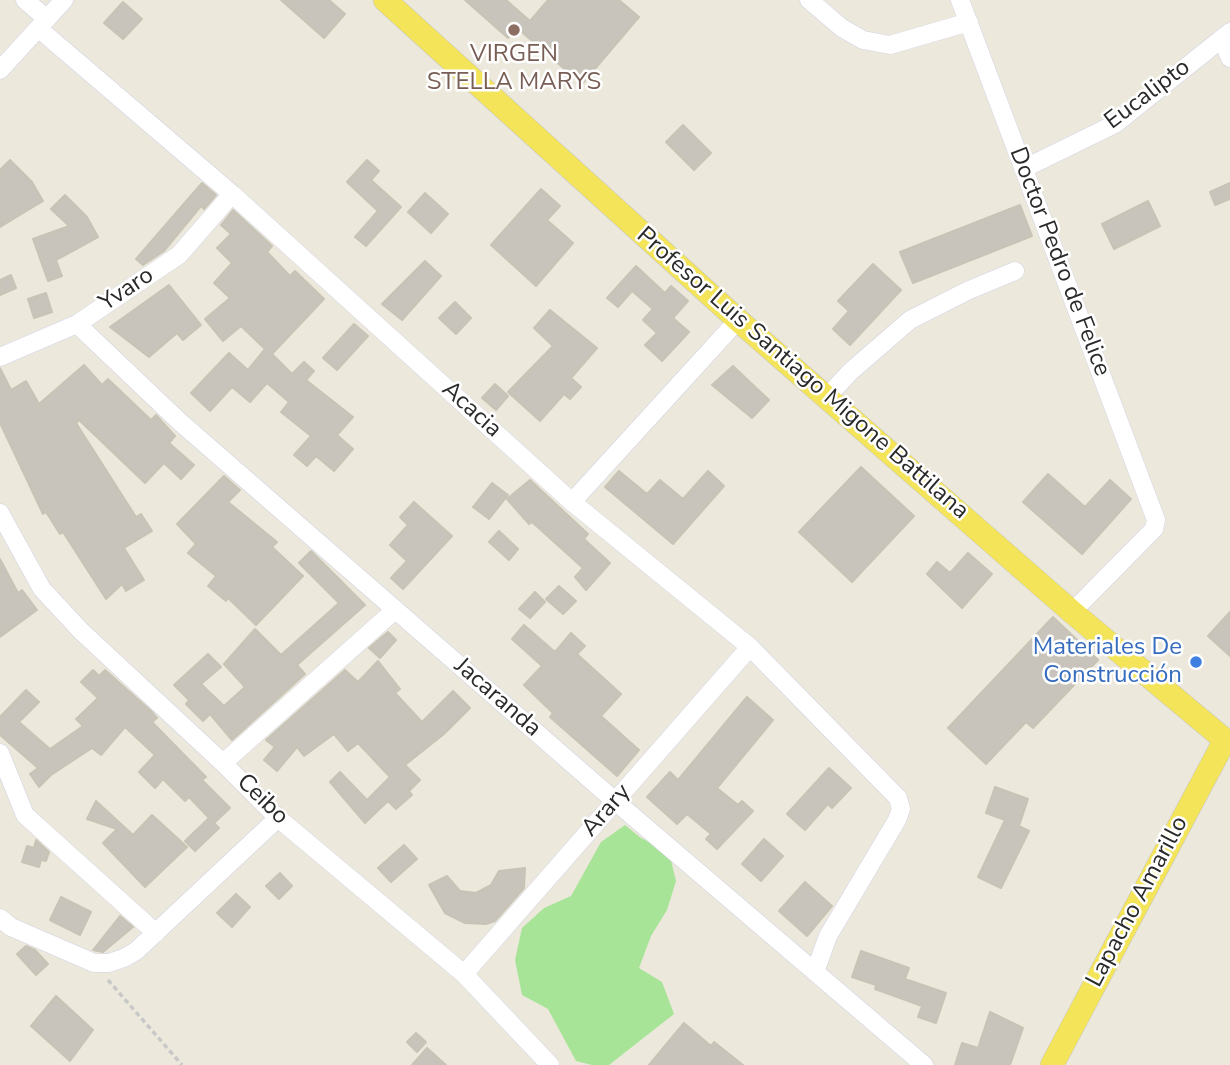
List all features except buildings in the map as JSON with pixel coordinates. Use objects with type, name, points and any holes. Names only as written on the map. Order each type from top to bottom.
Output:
[{"type":"main road","name":"Profesor Luis Santiago Migone Battilana","points":[[395,3],[738,320],[1072,612],[1227,741]]},
{"type":"main road","name":"Lapacho Amarillo","points":[[1052,1065],[1227,741]]},
{"type":"street","name":"Acacia","points":[[25,0],[42,23],[572,502],[750,647],[898,798],[901,809],[897,820],[828,936],[815,972]]},
{"type":"street","points":[[0,70],[64,0]]},
{"type":"street","points":[[809,0],[842,28],[863,40],[890,45],[969,22]]},
{"type":"street","name":"Doctor Pedro de Felice","points":[[960,0],[1156,524],[1072,612]]},
{"type":"street","points":[[1226,35],[1230,58]]},
{"type":"street","name":"Eucalipto","points":[[1023,169],[1115,124],[1226,35]]},
{"type":"street","name":"Yvaro","points":[[0,357],[77,324],[178,255],[232,194]]},
{"type":"street","points":[[827,397],[850,372],[910,320],[967,291],[1015,271]]},
{"type":"street","points":[[572,502],[738,320]]},
{"type":"street","name":"Jacaranda","points":[[77,324],[180,422],[615,801],[924,1065]]},
{"type":"street","name":"Ceibo","points":[[2,524],[42,589],[73,623],[278,818],[464,974],[550,1065]]},
{"type":"street","points":[[223,763],[396,610]]},
{"type":"street","name":"Arary","points":[[464,974],[750,647]]},
{"type":"street","points":[[0,753],[25,815],[156,933]]},
{"type":"street","points":[[1,922],[94,963],[109,963],[124,958],[156,933],[278,818]]},
{"type":"path","points":[[94,963],[182,1065]]},
{"type":"green space","points":[[625,825],[641,838],[669,852],[676,881],[667,910],[651,936],[639,968],[662,982],[674,1014],[609,1065],[592,1065],[576,1061],[548,1009],[522,995],[515,960],[522,928],[544,908],[571,896],[601,842]]},
{"type":"place","name":"VIRGEN STELLA MARYS","points":[[514,30]]},
{"type":"place","name":"Materiales De Construcción","points":[[1196,662]]}]
